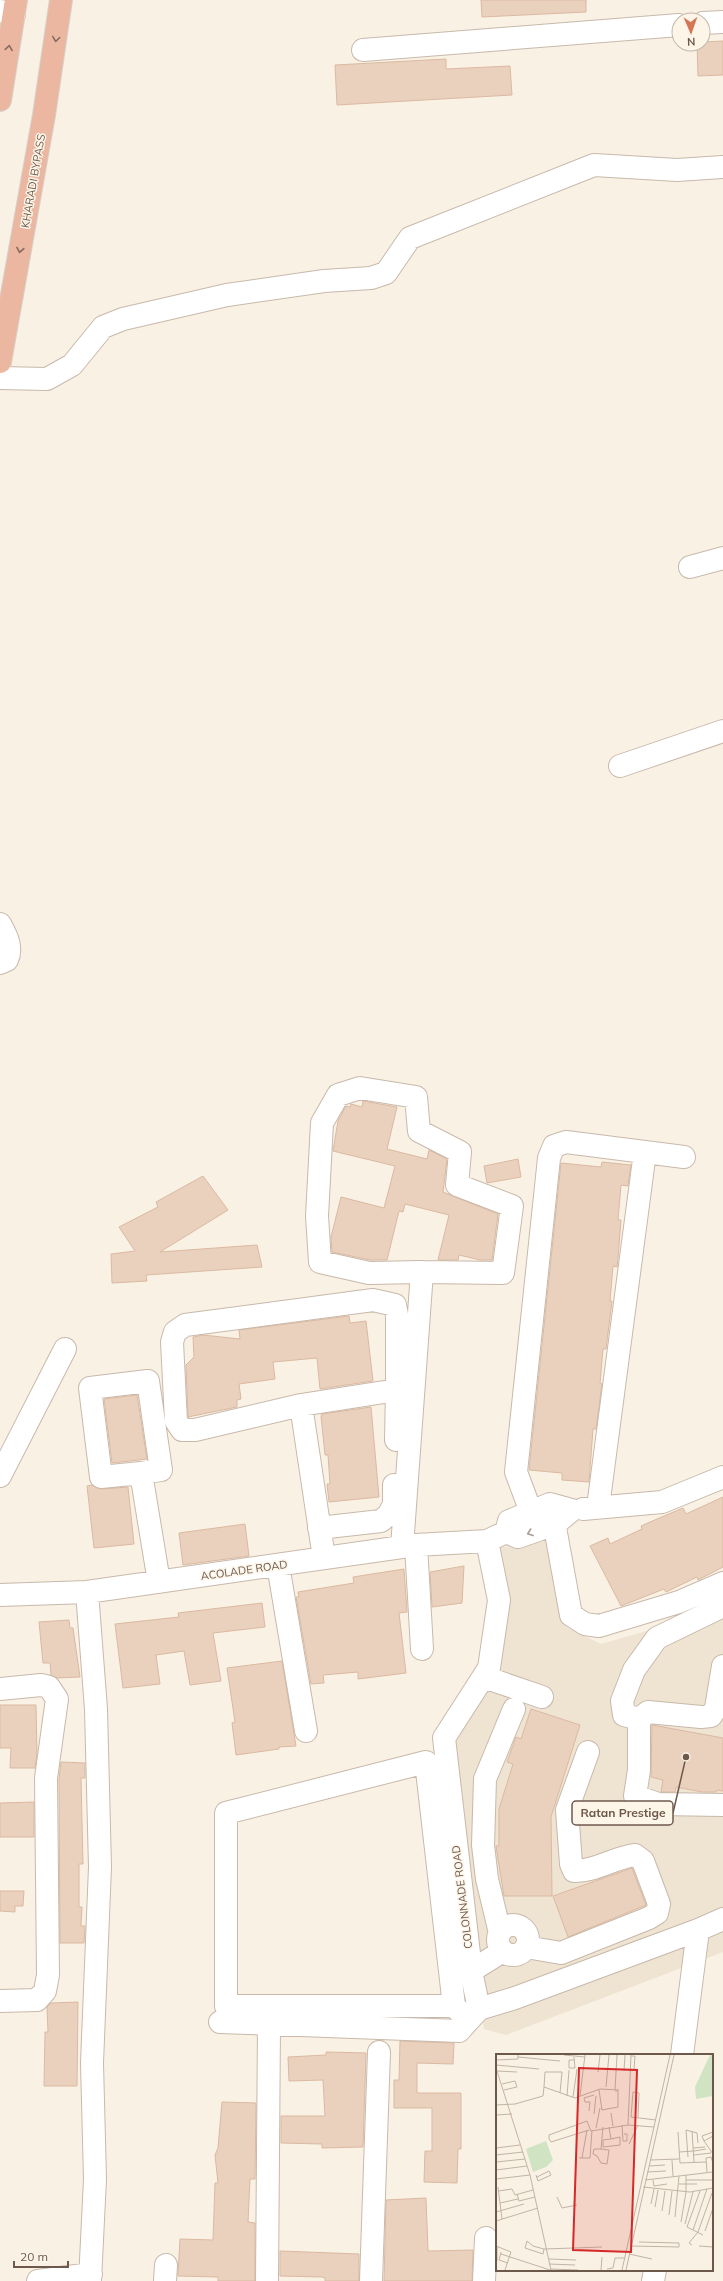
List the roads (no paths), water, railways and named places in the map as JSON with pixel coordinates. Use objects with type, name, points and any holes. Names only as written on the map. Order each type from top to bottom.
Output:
[{"type":"highway","name":"KHARADI BYPASS","points":[[0,362],[44,115],[61,0]]},
{"type":"highway","points":[[0,100],[10,8]]},
{"type":"street","points":[[711,23],[723,22]]},
{"type":"street","points":[[363,50],[671,26]]},
{"type":"street","points":[[0,378],[47,379],[72,365],[103,327],[123,318],[227,295],[324,281],[371,278],[386,273],[410,238],[594,165],[677,170],[723,167]]},
{"type":"street","points":[[690,567],[723,558]]},
{"type":"street","points":[[620,766],[723,731]]},
{"type":"street","points":[[0,924],[10,946],[10,953],[7,960],[0,963]]},
{"type":"street","points":[[360,1088],[416,1097],[419,1131],[460,1152],[457,1185],[512,1206],[503,1273],[422,1272],[369,1274],[320,1262],[317,1216],[322,1123],[338,1095],[360,1088]]},
{"type":"street","points":[[684,1157],[566,1142],[554,1146],[549,1158],[516,1472],[545,1513],[572,1615],[585,1624],[599,1626],[621,1620],[679,1602],[723,1582]]},
{"type":"street","points":[[598,1508],[645,1152]]},
{"type":"street","points":[[422,1272],[409,1546],[422,1649]]},
{"type":"street","points":[[319,1528],[381,1521],[389,1514],[394,1504],[397,1390],[397,1315],[395,1305],[373,1300],[185,1325],[175,1332],[172,1342],[176,1421],[182,1430],[196,1430],[301,1405],[397,1390]]},
{"type":"street","points":[[0,1476],[65,1349]]},
{"type":"street","points":[[148,1381],[161,1470],[141,1473],[101,1477],[90,1388],[148,1381]]},
{"type":"street","points":[[301,1405],[324,1558]]},
{"type":"street","points":[[141,1473],[159,1582]]},
{"type":"street","points":[[545,1513],[662,1502],[723,1477]]},
{"type":"street","name":"ACOLADE ROAD","points":[[0,1595],[87,1592],[409,1546],[496,1536],[518,1537],[545,1513]]},
{"type":"street","name":"COLONNADE ROAD","points":[[467,2012],[471,1971],[444,1738],[489,1668],[499,1600],[496,1536]]},
{"type":"street","points":[[278,1565],[306,1731]]},
{"type":"street","points":[[38,2281],[90,2278],[95,2179],[92,2063],[100,1867],[96,1709],[87,1592]]},
{"type":"street","points":[[639,1719],[624,1715],[622,1701],[634,1670],[657,1638],[723,1606]]},
{"type":"street","points":[[639,1719],[648,1712],[701,1717],[711,1716],[716,1708],[723,1666]]},
{"type":"street","points":[[484,1677],[542,1697]]},
{"type":"street","points":[[0,1689],[41,1685],[49,1687],[57,1699],[46,1778],[48,1976],[45,1991],[37,2000],[0,2001]]},
{"type":"street","points":[[501,1942],[487,1879],[483,1845],[485,1779],[514,1709]]},
{"type":"street","points":[[639,1719],[639,1770],[635,1796],[658,1804],[723,1805]]},
{"type":"street","points":[[471,1971],[501,1942],[507,1926],[517,1925],[522,1927],[528,1935],[526,1947],[561,1953],[649,1918],[657,1913],[659,1904],[643,1860],[635,1855],[623,1856],[582,1871],[574,1871],[571,1864],[567,1810],[588,1752]]},
{"type":"street","points":[[220,2022],[459,2031],[467,2012],[426,1762],[226,1813],[226,2006],[467,2012],[515,1998],[698,1930],[723,1919]]},
{"type":"street","points":[[682,2054],[698,1930]]},
{"type":"street","points":[[267,2281],[269,2025]]},
{"type":"street","points":[[371,2281],[379,2052]]},
{"type":"street","points":[[484,2281],[486,2238]]},
{"type":"street","points":[[653,2281],[655,2271]]},
{"type":"place","name":"Ratan Prestige","points":[[686,1757]]}]
